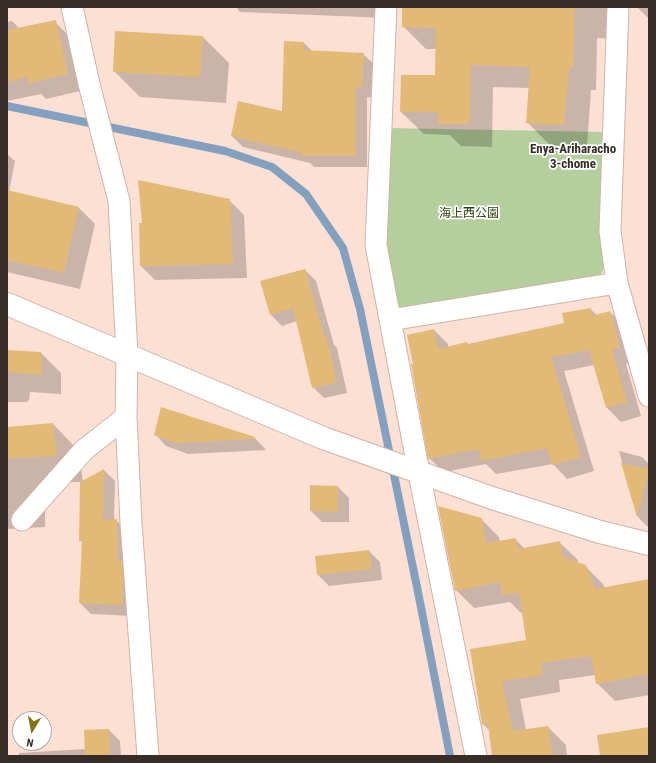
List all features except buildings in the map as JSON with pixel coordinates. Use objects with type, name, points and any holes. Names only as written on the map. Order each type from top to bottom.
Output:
[{"type":"street","points":[[72,7],[91,91],[119,201],[127,355],[126,417],[131,523],[148,756]]},
{"type":"street","points":[[386,7],[376,245],[419,473],[476,756]]},
{"type":"street","points":[[618,7],[610,231],[617,284],[649,396]]},
{"type":"street","points":[[390,320],[617,284]]},
{"type":"street","points":[[7,304],[323,438],[492,498],[593,530],[649,544]]},
{"type":"street","points":[[22,520],[84,450],[126,417]]},
{"type":"green space","name":"海上西公園","points":[[389,128],[603,132],[599,228],[604,269],[598,278],[403,309],[393,301],[383,245]]},
{"type":"waterway","points":[[7,106],[225,151],[272,167],[306,194],[343,248],[360,309],[450,756]]},
{"type":"district","name":"Enya-Ariharacho 3-chome","points":[[573,158]]}]
